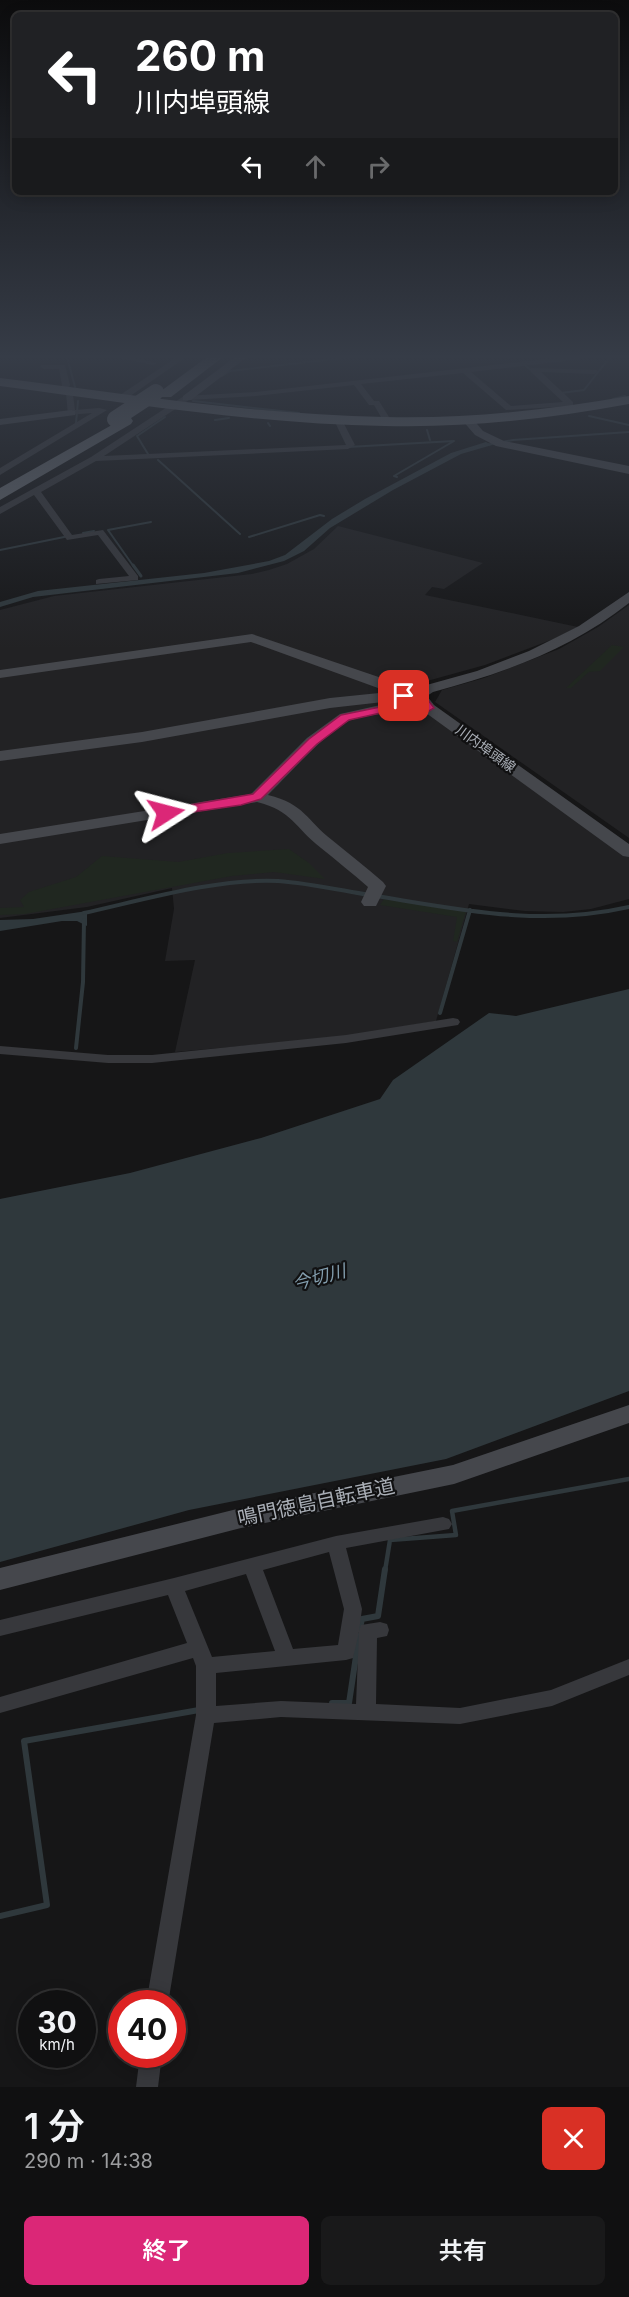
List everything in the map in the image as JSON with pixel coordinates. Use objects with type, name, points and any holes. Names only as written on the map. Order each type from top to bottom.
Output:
[{"type":"highway","points":[[0,487],[55,454]]},
{"type":"highway","points":[[0,495],[62,454]]},
{"type":"street","points":[[0,472],[38,454]]},
{"type":"street","points":[[0,511],[35,493],[52,489],[75,479],[84,464],[101,454]]},
{"type":"street","points":[[94,459],[192,454]]},
{"type":"street","points":[[554,454],[629,470]]},
{"type":"street","points":[[23,491],[35,493],[70,538],[100,532],[135,578],[99,582]]},
{"type":"street","points":[[424,701],[428,689],[498,669],[561,642],[605,615],[629,596]]},
{"type":"street","points":[[0,674],[252,638],[424,701]]},
{"type":"street","points":[[0,756],[142,737],[330,703],[424,701]]},
{"type":"street","points":[[257,797],[313,741],[345,717],[424,701]]},
{"type":"street","name":"川内埠頭線","points":[[424,701],[629,852]]},
{"type":"street","points":[[0,838],[257,797],[281,803],[294,812],[326,844],[340,853],[374,894]]},
{"type":"street","points":[[0,1050],[108,1059],[152,1059],[346,1040],[453,1022]]},
{"type":"street","name":"鳴門徳島自転車道","points":[[0,1579],[241,1518],[454,1474],[531,1450],[629,1414]]},
{"type":"street","points":[[0,1628],[174,1586],[336,1543],[442,1524]]},
{"type":"street","points":[[0,1705],[202,1657],[287,1658],[346,1652],[353,1609],[336,1543]]},
{"type":"street","points":[[252,1565],[287,1658]]},
{"type":"street","points":[[159,1990],[206,1715],[202,1657],[174,1586]]},
{"type":"street","points":[[366,1711],[368,1631],[380,1630]]},
{"type":"street","points":[[206,1715],[281,1709],[460,1716],[552,1698],[629,1667]]},
{"type":"street","points":[[147,2087],[149,2068]]},
{"type":"shaded area","points":[[338,526],[483,563],[444,589],[432,587],[425,595],[578,627],[551,640],[485,665],[409,686],[399,693],[629,856],[629,899],[591,909],[563,912],[525,911],[469,904],[436,1021],[341,1037],[175,1052],[195,960],[165,961],[174,909],[172,888],[87,907],[0,918],[0,610],[54,596],[252,574],[269,570],[287,564],[314,549]]},
{"type":"shaded area","points":[[629,605],[629,838],[435,702],[442,690],[484,678],[559,649],[598,627]]},
{"type":"shaded area","points":[[612,645],[624,647],[600,671],[589,672],[571,688],[566,688]]},
{"type":"shaded area","points":[[289,849],[309,863],[325,879],[274,872],[232,876],[25,914],[0,915],[0,908],[24,907],[20,900],[29,892],[76,877],[102,856],[178,862],[228,853]]},
{"type":"shaded area","points":[[384,899],[466,911],[457,942],[453,941],[457,917],[380,905]]},
{"type":"water","points":[[448,454],[460,454],[393,490],[330,528],[304,551],[284,561],[238,573],[33,597],[0,607],[0,602],[38,591],[204,573],[269,561],[285,555],[332,519]]},
{"type":"water","points":[[87,911],[87,926],[77,921],[62,921],[0,931],[0,920],[33,919]]},
{"type":"water","name":"今切川","points":[[629,989],[629,1391],[446,1459],[189,1510],[0,1562],[0,1199],[130,1173],[261,1138],[380,1099],[393,1080],[489,1013],[516,1016]]},
{"type":"waterway","points":[[397,477],[394,476],[431,454]]},
{"type":"waterway","points":[[158,460],[240,534]]},
{"type":"waterway","points":[[249,537],[320,515],[324,516]]},
{"type":"waterway","points":[[134,567],[108,530],[151,522]]},
{"type":"waterway","points":[[83,533],[94,531]]},
{"type":"waterway","points":[[0,550],[69,536]]},
{"type":"waterway","points":[[133,565],[141,576]]},
{"type":"waterway","points":[[84,913],[206,886],[255,881],[301,883],[369,895]]},
{"type":"waterway","points":[[376,896],[470,911]]},
{"type":"waterway","points":[[470,911],[565,916],[629,907]]},
{"type":"waterway","points":[[440,1013],[470,911]]},
{"type":"waterway","points":[[76,1048],[83,982],[84,920]]},
{"type":"waterway","points":[[385,1571],[390,1540],[456,1535],[452,1511],[629,1479]]},
{"type":"waterway","points":[[360,1628],[362,1619],[378,1616],[385,1569]]},
{"type":"waterway","points":[[332,1703],[349,1703],[359,1636]]},
{"type":"waterway","points":[[0,1916],[47,1905],[24,1741],[199,1710]]},
{"type":"route","points":[[166,813],[257,797],[313,741],[345,717],[385,709],[429,708],[421,701],[419,695],[404,696]]}]
